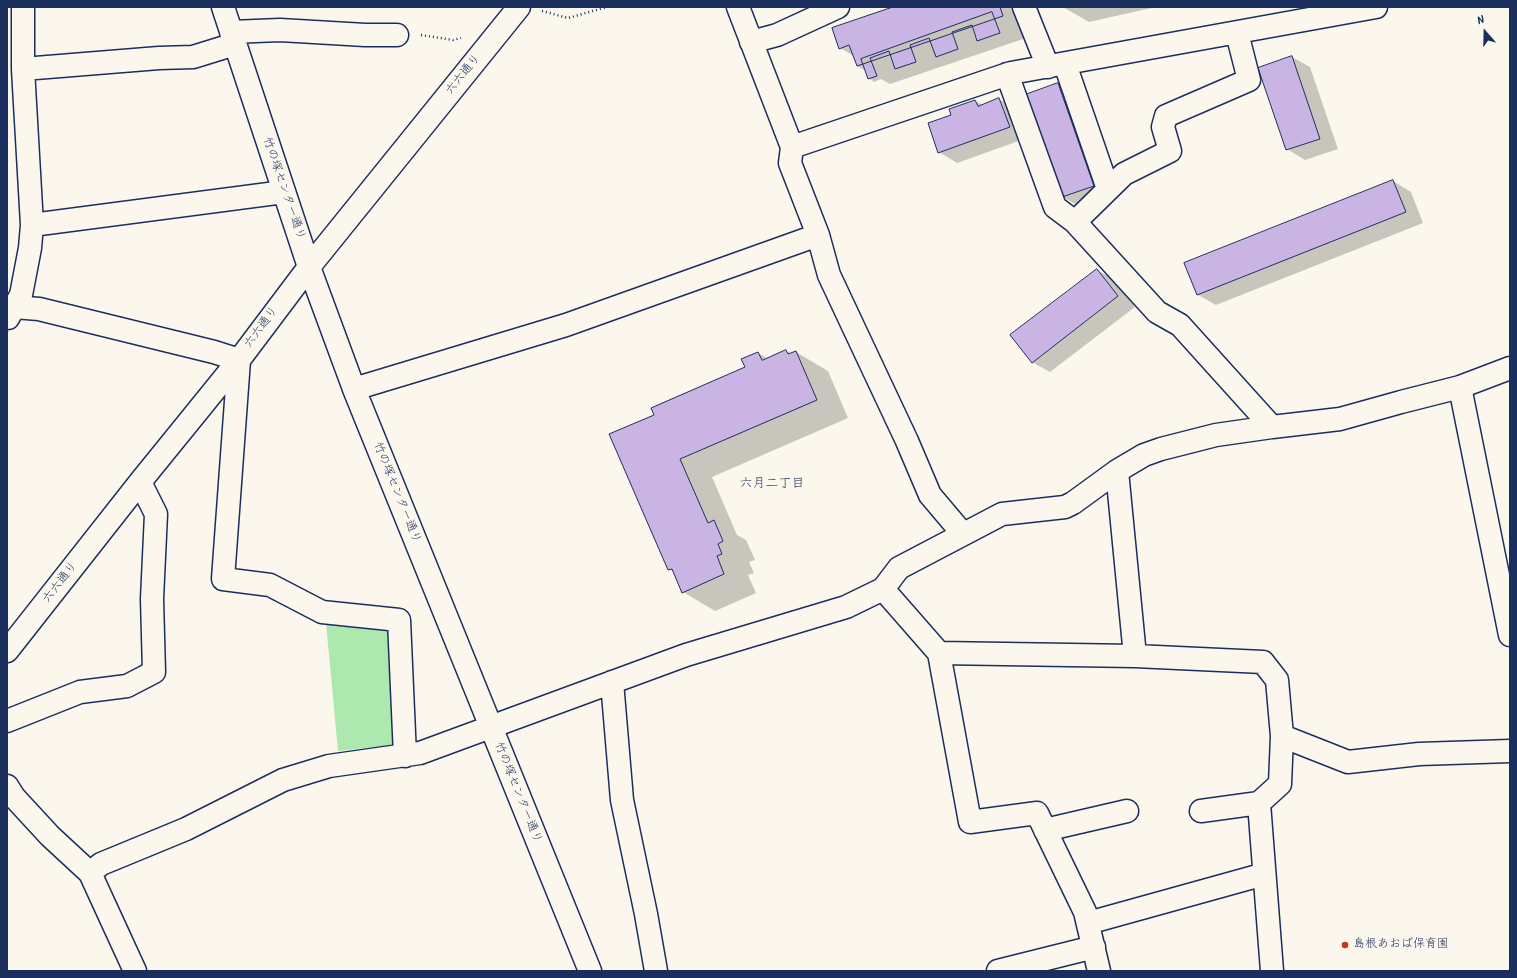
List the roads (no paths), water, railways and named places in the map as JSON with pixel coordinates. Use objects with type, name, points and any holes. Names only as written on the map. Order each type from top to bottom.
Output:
[{"type":"street","points":[[9,311],[21,295],[30,248],[32,225],[23,69],[23,7]]},
{"type":"street","name":"竹の塚センター通り","points":[[223,7],[309,267],[354,389],[590,971]]},
{"type":"street","points":[[738,7],[792,147],[790,163],[818,235],[829,275],[907,441],[930,495],[963,534]]},
{"type":"street","points":[[751,42],[777,35],[838,7]]},
{"type":"street","points":[[1024,7],[1056,65],[1108,189]]},
{"type":"street","points":[[792,147],[1007,74],[1237,33],[1346,10],[1376,7]]},
{"type":"street","name":"六六通り","points":[[7,651],[140,482],[239,360],[309,267],[497,34],[529,8]]},
{"type":"street","points":[[23,69],[159,58],[193,57],[233,38],[280,30],[364,35],[397,35]]},
{"type":"street","points":[[1075,222],[1124,174],[1170,151],[1163,127],[1166,116],[1249,80],[1237,33]]},
{"type":"street","points":[[1007,74],[1055,207],[1075,222],[1157,312],[1180,324],[1272,427]]},
{"type":"street","points":[[32,225],[284,192]]},
{"type":"street","points":[[354,389],[566,325],[818,235]]},
{"type":"street","points":[[9,311],[39,309],[214,352],[239,360],[223,579],[270,585],[322,612],[399,620],[405,756]]},
{"type":"street","points":[[90,873],[101,864],[186,829],[290,777],[329,766],[420,753],[686,655],[846,607],[883,589],[899,568],[1002,514],[1065,507],[1073,503],[1117,471],[1144,455],[1161,449],[1216,435],[1340,419],[1460,387],[1510,368]]},
{"type":"street","points":[[1460,387],[1510,636]]},
{"type":"street","points":[[1117,471],[1135,656]]},
{"type":"street","points":[[7,721],[80,692],[127,686],[154,672],[152,599],[156,514],[140,482]]},
{"type":"street","points":[[883,589],[939,653],[970,822],[1037,813],[1085,912],[1099,971]]},
{"type":"street","points":[[939,653],[1135,656],[1263,662],[1277,680],[1282,736],[1280,784],[1259,803],[1201,811]]},
{"type":"street","points":[[612,682],[622,800],[646,914],[656,971]]},
{"type":"street","points":[[1282,736],[1348,762],[1419,754],[1510,751]]},
{"type":"street","points":[[7,786],[14,797],[50,836],[90,873],[135,971]]},
{"type":"street","points":[[1259,803],[1272,971]]},
{"type":"street","points":[[1045,830],[1127,811]]},
{"type":"street","points":[[1088,923],[1264,873]]},
{"type":"street","points":[[998,971],[1094,948]]},
{"type":"place","name":"島根あおば保育園","points":[[1345,945]]},
{"type":"district","name":"六月二丁目","points":[[772,485]]}]
